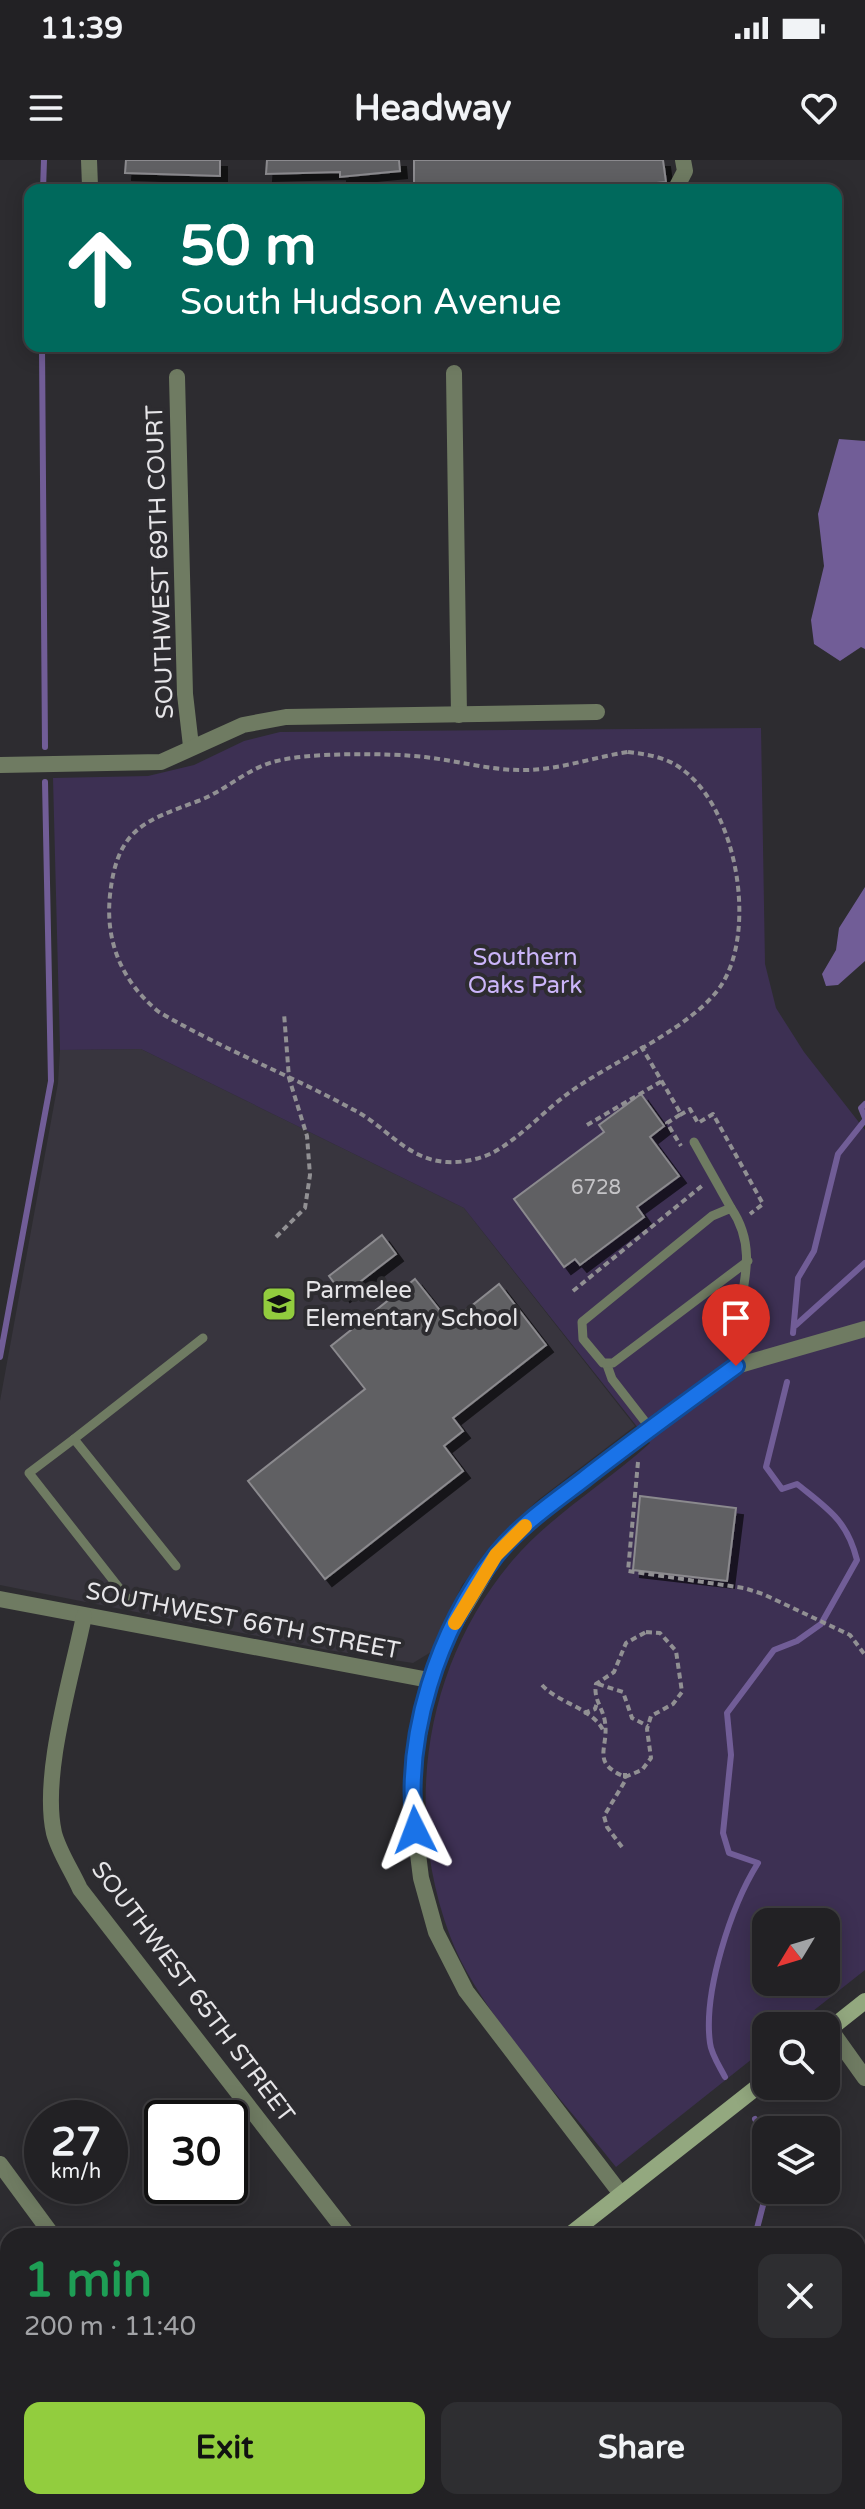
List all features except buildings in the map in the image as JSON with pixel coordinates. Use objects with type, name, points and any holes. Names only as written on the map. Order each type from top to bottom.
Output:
[{"type":"main road","points":[[840,2021],[865,2001]]},
{"type":"main road","points":[[578,2228],[752,2091]]},
{"type":"street","points":[[89,160],[90,184]]},
{"type":"street","points":[[678,184],[685,171],[683,160]]},
{"type":"street","points":[[454,373],[459,715]]},
{"type":"street","name":"SOUTHWEST 69TH COURT","points":[[177,377],[185,694],[191,746]]},
{"type":"street","points":[[0,765],[161,762],[243,725],[286,717],[597,712]]},
{"type":"street","points":[[429,1680],[450,1632],[496,1555],[533,1518],[736,1366],[865,1329]]},
{"type":"street","name":"SOUTHWEST 66TH STREET","points":[[0,1599],[429,1680],[414,1762],[412,1806],[421,1878],[436,1932],[466,1991],[621,2194]]},
{"type":"street","name":"SOUTHWEST 65TH STREET","points":[[84,1616],[52,1777],[50,1806],[55,1836],[80,1889],[343,2228]]},
{"type":"street","points":[[840,2046],[865,2078]]},
{"type":"street","points":[[0,2164],[47,2228]]},
{"type":"lane","points":[[694,1142],[731,1208],[748,1246],[733,1347],[736,1366]]},
{"type":"lane","points":[[650,1428],[612,1379],[607,1365],[583,1339],[582,1322],[712,1216],[731,1208]]},
{"type":"lane","points":[[607,1365],[748,1261]]},
{"type":"lane","points":[[131,1603],[29,1473],[203,1338]]},
{"type":"lane","points":[[74,1439],[176,1566]]},
{"type":"path","points":[[628,752],[675,765],[693,779],[718,820],[736,870],[740,901],[737,948],[721,985],[700,1010],[641,1046],[567,1094],[496,1151],[451,1163],[435,1161],[408,1150],[359,1113],[184,1027],[146,1002],[115,954],[109,913],[119,857],[127,843],[146,823],[169,809],[211,795],[255,769],[297,758],[422,757],[496,769],[527,770],[559,768],[628,752]]},
{"type":"path","points":[[276,1237],[305,1208],[310,1175],[307,1136],[289,1078],[284,1013]]},
{"type":"path","points":[[641,1046],[681,1114],[667,1123],[682,1149]]},
{"type":"path","points":[[587,1125],[662,1081]]},
{"type":"path","points":[[573,1291],[704,1188],[697,1175]]},
{"type":"path","points":[[639,1455],[628,1571],[744,1588],[850,1635],[865,1655]]},
{"type":"path","points":[[646,1632],[660,1633],[668,1640],[681,1666],[682,1692],[673,1704],[651,1716],[648,1726],[651,1758],[642,1770],[625,1775],[611,1770],[603,1758],[605,1721],[597,1703],[596,1684],[614,1672],[619,1652],[635,1636],[646,1632]]},
{"type":"path","points":[[596,1684],[620,1689],[628,1698],[632,1718],[648,1726]]},
{"type":"path","points":[[542,1685],[550,1696],[599,1721],[605,1732]]},
{"type":"path","points":[[583,1713],[595,1709],[597,1703]]},
{"type":"path","points":[[622,1847],[607,1827],[604,1816],[625,1775]]},
{"type":"shaded area","points":[[839,439],[865,441],[865,649],[861,647],[840,661],[814,644],[811,620],[824,566],[818,514]]},
{"type":"shaded area","points":[[865,887],[865,961],[838,985],[826,986],[822,974],[836,950],[839,928]]},
{"type":"shaded area","name":"Parmelee Elementary School","points":[[141,1049],[464,1208],[635,1426],[538,1500],[510,1527],[462,1585],[431,1652],[413,1663],[328,1650],[0,1585],[0,1401],[58,1083],[60,1050]]},
{"type":"green space","name":"Southern Oaks Park","points":[[761,728],[765,964],[776,1008],[804,1052],[865,1130],[865,1970],[840,1990],[840,1908],[752,1908],[752,1996],[832,1996],[812,2012],[752,2012],[752,2059],[616,2167],[501,2025],[463,1965],[450,1936],[436,1888],[427,1839],[426,1789],[430,1740],[441,1692],[459,1646],[482,1602],[527,1544],[650,1443],[464,1208],[141,1049],[60,1050],[53,778],[148,776],[194,765],[244,741],[280,732]]},
{"type":"waterway","points":[[43,184],[44,160]]},
{"type":"waterway","points":[[42,352],[45,747]]},
{"type":"waterway","points":[[0,1357],[51,1081],[45,782]]},
{"type":"waterway","points":[[865,1104],[861,1108],[865,1118]]},
{"type":"waterway","points":[[793,1333],[798,1278],[814,1251],[838,1154],[865,1120]]},
{"type":"waterway","points":[[796,1325],[865,1263]]},
{"type":"waterway","points":[[725,2077],[711,2047],[711,1999],[729,1925],[758,1863],[729,1853],[723,1833],[731,1755],[727,1713],[774,1650],[797,1641],[821,1624],[857,1560],[848,1535],[835,1516],[797,1484],[782,1489],[766,1467],[787,1382]]},
{"type":"waterway","points":[[757,2228],[763,2204]]},
{"type":"slow traffic","points":[[455,1623],[496,1555],[525,1526]]},
{"type":"place","name":"Parmelee Elementary School","points":[[279,1304]]},
{"type":"route","points":[[415,1830],[412,1806],[414,1762],[429,1680],[450,1632],[496,1555],[533,1518],[736,1366]]}]
